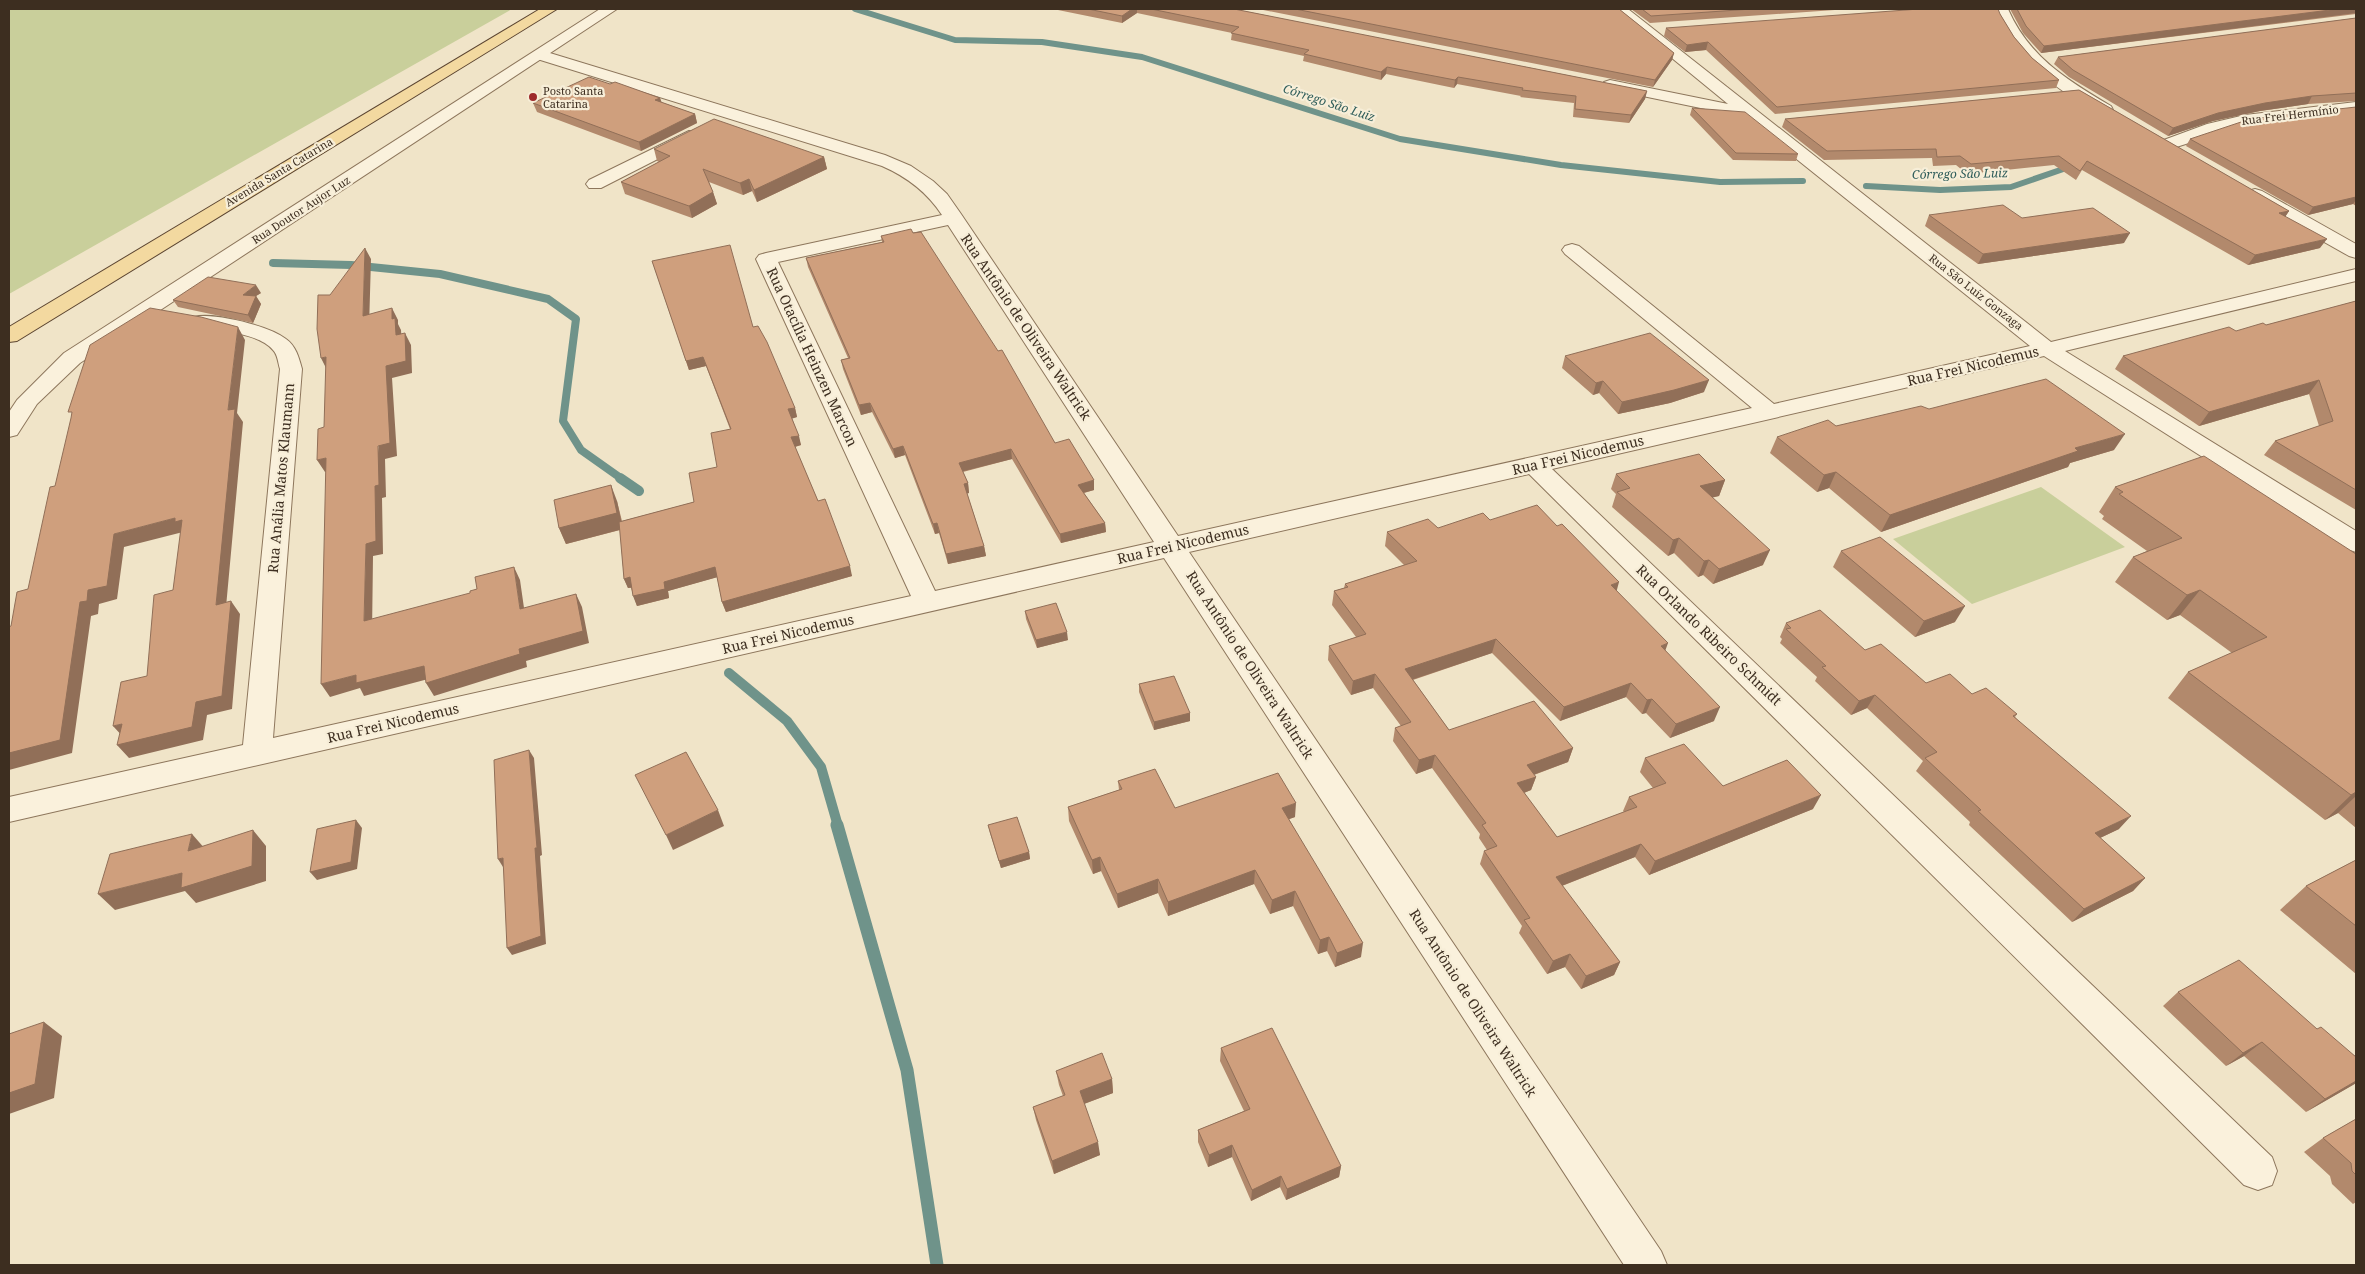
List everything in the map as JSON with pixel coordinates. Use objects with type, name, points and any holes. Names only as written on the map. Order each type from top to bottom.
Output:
[{"type":"main road","name":"Avenida Santa Catarina","points":[[9,336],[550,9]]},
{"type":"street","name":"Rua Doutor Aujor Luz","points":[[9,430],[28,400],[72,358],[610,9]]},
{"type":"street","name":"Rua São Luiz Gonzaga","points":[[1618,9],[1656,30],[2047,349],[2356,543]]},
{"type":"street","points":[[2001,9],[2010,31],[2035,60],[2077,92],[2115,116]]},
{"type":"street","name":"Rua Antônio de Oliveira Waltrick","points":[[540,54],[907,169],[926,182],[954,218],[1647,1265]]},
{"type":"street","points":[[2035,60],[2054,58]]},
{"type":"street","points":[[1595,82],[1764,119]]},
{"type":"street","points":[[2047,95],[2077,92]]},
{"type":"street","name":"Rua Frei Hermínio","points":[[2184,155],[2160,142],[2248,119],[2356,107]]},
{"type":"street","points":[[595,184],[733,114]]},
{"type":"street","points":[[2236,184],[2356,252]]},
{"type":"street","name":"Rua Otacília Heinzen Marcon","points":[[927,602],[766,259],[954,218]]},
{"type":"street","points":[[1572,250],[1770,412]]},
{"type":"street","name":"Rua Frei Nicodemus","points":[[9,810],[2047,349],[2356,275]]},
{"type":"street","name":"Rua Anália Matos Klaumann","points":[[146,310],[250,331],[272,340],[285,349],[291,369],[257,754]]},
{"type":"street","name":"Rua Orlando Ribeiro Schmidt","points":[[1534,465],[2258,1171]]},
{"type":"green space","points":[[9,9],[512,9],[9,294]]},
{"type":"green space","points":[[2041,487],[2125,547],[1972,604],[1893,539]]},
{"type":"building","points":[[1088,9],[1132,9],[1122,16]]},
{"type":"building","points":[[1151,9],[1234,9],[1647,91],[1631,115],[1575,109],[1576,96],[1522,90],[1523,88],[1458,77],[1455,80],[1387,67],[1381,72],[1304,54],[1309,50],[1231,33],[1239,27]]},
{"type":"building","points":[[1295,9],[1619,9],[1674,53],[1655,80]]},
{"type":"building","points":[[1642,9],[1752,9],[1651,16]]},
{"type":"building","points":[[1919,9],[1998,9],[2014,37],[2032,58],[2059,80],[1777,107],[1708,42],[1687,45],[1666,28]]},
{"type":"building","points":[[2017,9],[2338,9],[2044,46],[2026,26]]},
{"type":"building","points":[[2356,18],[2356,93],[2312,96],[2265,103],[2218,113],[2173,128],[2073,70],[2058,57]]},
{"type":"building","points":[[589,77],[610,84],[615,82],[660,98],[655,100],[695,114],[639,142],[533,103]]},
{"type":"building","points":[[2079,90],[2289,211],[2279,213],[2327,239],[2255,255],[2087,161],[2080,171],[2059,156],[1971,164],[1960,156],[1937,157],[1936,149],[1827,151],[1785,119]]},
{"type":"building","points":[[2356,107],[2356,197],[2313,207],[2190,139],[2250,119]]},
{"type":"building","points":[[1692,108],[1745,112],[1798,154],[1736,153]]},
{"type":"building","points":[[714,119],[824,157],[754,190],[749,179],[740,183],[703,169],[713,192],[689,206],[621,182],[670,156],[654,149]]},
{"type":"building","points":[[2003,205],[2022,218],[2093,208],[2130,233],[1983,254],[1929,215]]},
{"type":"building","points":[[911,229],[913,233],[921,232],[998,351],[1002,350],[1055,443],[1069,439],[1094,480],[1078,485],[1105,523],[1060,534],[1011,449],[959,463],[968,483],[964,484],[984,546],[946,554],[937,523],[933,524],[903,446],[893,449],[870,403],[859,405],[841,360],[850,358],[806,258],[884,242],[881,236]]},
{"type":"building","points":[[730,245],[753,327],[758,326],[767,342],[795,408],[788,409],[799,436],[791,437],[818,501],[825,499],[850,566],[722,602],[715,567],[664,582],[665,589],[633,596],[630,577],[624,579],[619,522],[694,502],[689,473],[717,467],[711,433],[731,429],[703,357],[686,361],[652,261]]},
{"type":"building","points":[[365,248],[363,316],[392,308],[392,319],[395,318],[396,335],[405,333],[406,361],[386,366],[390,443],[378,446],[379,485],[375,486],[376,541],[366,544],[364,621],[470,593],[470,591],[477,589],[475,577],[514,567],[520,609],[576,594],[583,631],[519,649],[520,654],[426,683],[424,666],[356,683],[356,675],[321,684],[326,458],[317,460],[318,429],[324,427],[326,357],[321,358],[317,329],[318,295],[330,295]]},
{"type":"building","points":[[208,277],[256,285],[243,295],[256,296],[248,315],[173,300]]},
{"type":"building","points":[[2356,301],[2356,490],[2275,441],[2333,421],[2319,380],[2209,412],[2123,356],[2229,327],[2236,331],[2263,323],[2266,325]]},
{"type":"building","points":[[150,308],[201,317],[238,327],[228,410],[235,409],[216,605],[231,601],[222,696],[196,702],[192,727],[117,745],[122,724],[113,726],[121,682],[147,676],[154,595],[173,590],[182,520],[175,522],[175,518],[114,534],[107,586],[88,590],[87,601],[80,602],[60,740],[9,753],[9,627],[11,626],[17,592],[28,589],[50,487],[55,486],[71,418],[72,412],[68,412],[90,345]]},
{"type":"building","points":[[1650,333],[1709,380],[1622,402],[1603,381],[1596,383],[1565,356]]},
{"type":"building","points":[[2046,379],[2125,434],[2075,448],[2078,451],[1890,515],[1836,472],[1824,475],[1777,437],[1828,420],[1836,426],[1921,406],[1929,409]]},
{"type":"building","points":[[1699,454],[1725,480],[1700,486],[1770,550],[1719,569],[1709,560],[1704,561],[1679,538],[1673,540],[1617,492],[1630,488],[1616,474]]},
{"type":"building","points":[[2204,456],[2356,554],[2356,792],[2351,795],[2188,672],[2267,637],[2200,590],[2187,595],[2133,557],[2182,538],[2119,494],[2123,492],[2115,487]]},
{"type":"building","points":[[611,485],[617,513],[559,528],[554,500]]},
{"type":"building","points":[[1537,505],[1557,526],[1562,524],[1619,582],[1611,585],[1668,643],[1661,646],[1720,707],[1676,724],[1652,699],[1647,700],[1631,683],[1564,707],[1496,639],[1405,669],[1449,730],[1534,701],[1573,748],[1527,765],[1536,777],[1517,783],[1557,837],[1637,807],[1629,797],[1666,783],[1645,758],[1684,744],[1723,786],[1787,760],[1821,795],[1655,861],[1641,844],[1556,877],[1620,962],[1586,976],[1570,954],[1553,961],[1524,920],[1530,918],[1484,851],[1497,846],[1482,825],[1486,823],[1435,755],[1419,760],[1395,728],[1411,722],[1375,674],[1353,681],[1329,646],[1366,634],[1334,591],[1348,587],[1345,584],[1417,561],[1387,532],[1428,519],[1438,528],[1483,513],[1490,520]]},
{"type":"building","points":[[1880,537],[1965,606],[1924,621],[1841,551]]},
{"type":"building","points":[[1056,603],[1067,632],[1036,640],[1025,611]]},
{"type":"building","points":[[1820,610],[1865,650],[1881,644],[1926,683],[1950,674],[1972,694],[1986,688],[2017,714],[2013,716],[2131,816],[2095,833],[2145,878],[2084,909],[1978,811],[1981,810],[1925,758],[1937,752],[1875,695],[1859,701],[1822,667],[1826,666],[1786,629],[1791,628],[1786,623]]},
{"type":"building","points":[[1174,676],[1190,713],[1154,722],[1139,684]]},
{"type":"building","points":[[529,750],[537,848],[535,848],[541,936],[507,948],[503,858],[498,859],[494,760]]},
{"type":"building","points":[[686,752],[718,810],[666,835],[635,775]]},
{"type":"building","points":[[1155,769],[1175,808],[1278,773],[1296,803],[1282,808],[1363,943],[1337,953],[1329,937],[1320,940],[1295,891],[1272,900],[1255,870],[1168,902],[1158,879],[1117,894],[1100,857],[1092,860],[1068,807],[1122,789],[1118,781]]},
{"type":"building","points":[[1017,817],[1029,852],[999,861],[988,825]]},
{"type":"building","points":[[356,820],[351,862],[310,872],[317,829]]},
{"type":"building","points":[[253,830],[252,866],[181,888],[182,873],[98,894],[110,854],[192,834],[188,851]]},
{"type":"building","points":[[2356,860],[2356,926],[2306,886]]},
{"type":"building","points":[[2239,960],[2317,1029],[2321,1027],[2356,1057],[2356,1081],[2325,1099],[2262,1042],[2243,1053],[2178,992]]},
{"type":"building","points":[[44,1022],[35,1084],[9,1093],[9,1034]]},
{"type":"building","points":[[1272,1028],[1341,1166],[1287,1189],[1281,1176],[1252,1190],[1232,1145],[1209,1155],[1198,1130],[1250,1109],[1221,1048]]},
{"type":"building","points":[[1102,1053],[1112,1079],[1080,1091],[1098,1142],[1052,1161],[1033,1107],[1065,1095],[1056,1071]]},
{"type":"building","points":[[2356,1119],[2356,1175],[2352,1171],[2351,1163],[2323,1138]]},
{"type":"waterway","name":"Córrego São Luiz","points":[[855,9],[955,40],[1042,42],[1142,57],[1400,139],[1561,165],[1720,182],[1803,181]]},
{"type":"waterway","name":"Córrego São Luiz","points":[[1866,186],[1940,190],[2011,187],[2072,166]]},
{"type":"waterway","points":[[273,263],[351,265],[440,274],[548,299],[576,319],[563,421],[581,450],[622,479]]},
{"type":"waterway","points":[[620,478],[639,491]]},
{"type":"waterway","points":[[729,673],[787,721],[821,767],[838,826]]},
{"type":"waterway","points":[[837,825],[907,1070],[937,1265]]},
{"type":"place","name":"Posto Santa Catarina","points":[[533,97]]}]
